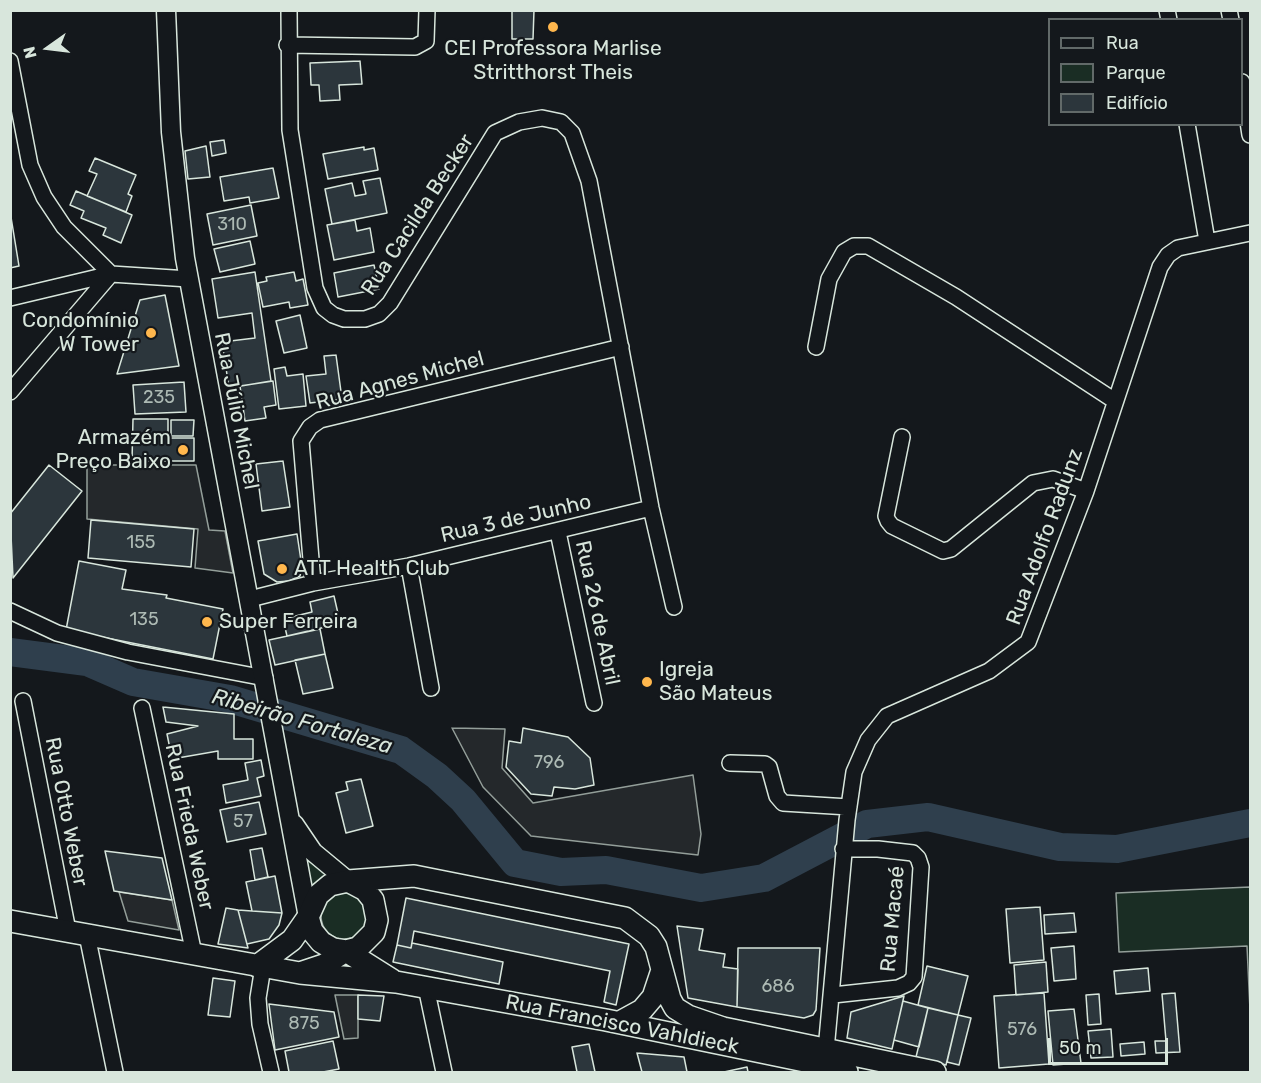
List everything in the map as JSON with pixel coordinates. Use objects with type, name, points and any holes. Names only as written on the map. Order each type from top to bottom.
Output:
[{"type":"main road","name":"Rua Francisco Vahldieck","points":[[260,966],[292,940],[308,917],[312,904],[330,885],[348,881],[414,876],[625,918],[649,936],[656,947],[661,973],[675,1008],[688,1016],[723,1028],[935,1072]]},
{"type":"main road","points":[[300,973],[324,965],[367,941],[377,920],[373,900],[365,891],[348,881]]},
{"type":"main road","points":[[308,917],[312,931],[321,942],[333,949],[346,951]]},
{"type":"main road","name":"Rua Francisco Vahldieck","points":[[10,921],[300,973],[426,987],[620,1022],[847,1072]]},
{"type":"main road","name":"Rua Francisco Vahldieck","points":[[346,951],[396,982]]},
{"type":"main road","points":[[620,1022],[642,1010],[653,997],[661,973]]},
{"type":"street","name":"Rua Júlio Michel","points":[[166,10],[171,132],[189,279],[308,917]]},
{"type":"street","name":"Rua Cacilda Becker","points":[[289,10],[287,45],[290,130],[315,288],[324,308],[344,319],[365,319],[379,314],[390,303],[495,133],[519,122],[542,118],[561,122],[572,133],[586,171],[651,508],[674,607]]},
{"type":"street","points":[[287,45],[415,47],[426,41],[427,10]]},
{"type":"street","points":[[10,62],[12,83],[30,165],[44,197],[64,227],[111,274]]},
{"type":"street","points":[[1243,88],[1251,135]]},
{"type":"street","points":[[1187,126],[1207,241]]},
{"type":"street","name":"Rua Adolfo Radunz","points":[[826,1050],[833,995],[848,813],[854,772],[867,740],[887,716],[989,671],[1028,642],[1086,491],[1160,267],[1168,255],[1178,248],[1251,233]]},
{"type":"street","points":[[816,347],[829,279],[844,252],[854,246],[868,246],[956,297],[1115,401]]},
{"type":"street","points":[[10,298],[111,274],[189,279]]},
{"type":"street","points":[[10,392],[111,274]]},
{"type":"street","name":"Rua Agnes Michel","points":[[313,583],[301,441],[310,427],[320,420],[621,347]]},
{"type":"street","points":[[902,437],[886,516],[892,526],[943,551],[951,549],[1034,483],[1053,479],[1086,491]]},
{"type":"street","name":"Rua 3 de Junho","points":[[250,599],[313,583],[409,566],[651,508]]},
{"type":"street","name":"Rua 26 de Abril","points":[[558,532],[594,703]]},
{"type":"street","points":[[409,566],[431,688]]},
{"type":"street","points":[[10,611],[57,633],[266,686]]},
{"type":"street","name":"Rua Otto Weber","points":[[23,701],[77,933],[115,1072]]},
{"type":"street","name":"Rua Frieda Weber","points":[[142,708],[194,954]]},
{"type":"street","points":[[730,763],[769,766],[777,796],[783,803],[848,813]]},
{"type":"street","name":"Rua Júlio Michel","points":[[290,816],[313,852],[348,881]]},
{"type":"street","name":"Rua Macaé","points":[[833,995],[898,988],[909,983],[914,977],[921,867],[918,858],[913,853],[844,846]]},
{"type":"street","points":[[260,966],[258,998],[271,1072]]},
{"type":"street","points":[[426,987],[444,1072]]},
{"type":"green space","points":[[302,851],[334,875],[309,895]]},
{"type":"green space","points":[[1250,887],[1250,1010],[1247,946],[1119,952],[1116,893]]},
{"type":"green space","points":[[344,893],[360,900],[367,916],[360,932],[344,939],[328,932],[321,916],[328,900]]},
{"type":"shaded area","points":[[87,465],[196,465],[209,530],[225,531],[233,573],[195,568],[198,529],[87,519]]},
{"type":"shaded area","points":[[452,728],[505,729],[502,768],[533,803],[693,775],[701,834],[698,855],[531,836],[483,787]]},
{"type":"shaded area","points":[[119,892],[172,900],[179,930],[128,921]]},
{"type":"shaded area","points":[[335,995],[358,995],[358,1038],[344,1039]]},
{"type":"building","points":[[512,10],[534,10],[533,39],[512,39]]},
{"type":"building","points":[[360,61],[362,84],[339,85],[340,100],[320,101],[319,85],[311,85],[310,63]]},
{"type":"building","points":[[224,140],[226,153],[212,156],[210,142]]},
{"type":"building","points":[[206,146],[210,177],[188,179],[185,151]]},
{"type":"building","points":[[364,147],[364,150],[374,148],[378,170],[328,179],[323,154]]},
{"type":"building","points":[[95,158],[136,175],[128,194],[132,196],[126,212],[87,196],[97,174],[89,171]]},
{"type":"building","points":[[273,168],[279,198],[250,203],[249,197],[224,201],[220,177]]},
{"type":"building","points":[[380,178],[387,213],[332,224],[325,189],[352,183],[355,196],[366,194],[363,181]]},
{"type":"building","points":[[76,191],[132,215],[121,243],[103,235],[106,228],[81,218],[84,211],[70,205]]},
{"type":"building","points":[[251,205],[257,236],[213,245],[207,214]]},
{"type":"building","points":[[10,211],[19,266],[10,268]]},
{"type":"building","points":[[355,220],[357,231],[370,228],[374,252],[334,260],[327,225]]},
{"type":"building","points":[[250,241],[255,264],[220,272],[214,249]]},
{"type":"building","points":[[374,265],[379,289],[338,297],[334,273]]},
{"type":"building","points":[[255,272],[271,381],[229,388],[222,342],[255,338],[252,313],[218,318],[212,279]]},
{"type":"building","points":[[294,272],[296,281],[303,279],[308,305],[290,308],[289,302],[263,307],[258,283],[267,281],[266,277]]},
{"type":"building","name":"Condomínio W Tower","points":[[165,295],[179,366],[117,374],[140,300]]},
{"type":"building","points":[[300,315],[307,348],[284,353],[276,321]]},
{"type":"building","points":[[336,355],[342,399],[310,403],[306,376],[326,374],[324,356]]},
{"type":"building","points":[[285,367],[287,376],[303,374],[306,406],[279,409],[274,369]]},
{"type":"building","points":[[273,381],[276,405],[264,407],[266,418],[245,421],[240,386]]},
{"type":"building","points":[[184,382],[186,412],[135,414],[133,385]]},
{"type":"building","points":[[133,419],[168,419],[168,438],[194,438],[194,461],[132,461]]},
{"type":"building","points":[[171,420],[194,420],[193,436],[171,436]]},
{"type":"building","points":[[283,461],[290,507],[262,511],[256,464]]},
{"type":"building","points":[[49,465],[82,491],[13,578],[10,514]]},
{"type":"building","points":[[91,520],[194,529],[191,567],[88,558]]},
{"type":"building","points":[[297,534],[302,567],[300,576],[289,581],[277,582],[264,574],[258,541]]},
{"type":"building","points":[[79,561],[126,570],[122,589],[167,595],[166,598],[223,609],[213,659],[66,630]]},
{"type":"building","points":[[334,596],[339,618],[332,620],[334,625],[287,636],[283,619],[312,612],[310,602]]},
{"type":"building","points":[[320,629],[325,654],[275,665],[269,640]]},
{"type":"building","points":[[325,654],[333,688],[303,694],[295,660]]},
{"type":"building","points":[[163,707],[234,714],[234,739],[253,739],[253,759],[218,759],[218,751],[172,759],[167,734],[198,726],[166,722]]},
{"type":"building","points":[[523,728],[568,737],[590,758],[594,785],[575,789],[554,787],[552,796],[531,794],[506,767],[509,741],[521,743]]},
{"type":"building","points":[[261,760],[264,776],[257,778],[261,796],[226,803],[223,785],[248,780],[245,763]]},
{"type":"building","points":[[361,779],[373,826],[346,833],[336,793],[348,790],[346,782]]},
{"type":"building","points":[[259,802],[266,834],[227,842],[220,810]]},
{"type":"building","points":[[262,848],[268,877],[255,880],[250,850]]},
{"type":"building","points":[[105,851],[162,858],[172,900],[114,891]]},
{"type":"building","points":[[275,876],[282,913],[252,911],[246,882]]},
{"type":"building","points":[[406,898],[629,944],[616,1005],[604,1002],[610,971],[414,931],[411,948],[397,945]]},
{"type":"building","points":[[1040,907],[1044,960],[1010,963],[1006,909]]},
{"type":"building","points":[[226,908],[238,910],[248,948],[218,944]]},
{"type":"building","points":[[238,910],[282,913],[279,925],[269,939],[247,944]]},
{"type":"building","points":[[1074,913],[1076,932],[1045,934],[1044,915]]},
{"type":"building","points":[[677,926],[703,929],[699,950],[725,954],[723,967],[738,969],[737,1007],[688,998]]},
{"type":"building","points":[[412,943],[503,962],[499,984],[393,962],[397,945],[411,948]]},
{"type":"building","points":[[1074,946],[1076,979],[1054,981],[1051,948]]},
{"type":"building","points":[[738,948],[820,948],[816,1010],[813,1015],[804,1018],[737,1007]]},
{"type":"building","points":[[1046,962],[1048,992],[1016,995],[1014,965]]},
{"type":"building","points":[[927,966],[968,976],[958,1015],[918,1005]]},
{"type":"building","points":[[1148,968],[1150,991],[1116,994],[1114,971]]},
{"type":"building","points":[[213,978],[235,981],[230,1017],[208,1015]]},
{"type":"building","points":[[1044,993],[1049,1064],[999,1068],[994,996]]},
{"type":"building","points":[[1175,993],[1180,1052],[1156,1053],[1155,1041],[1166,1041],[1162,994]]},
{"type":"building","points":[[1099,994],[1101,1024],[1088,1025],[1086,995]]},
{"type":"building","points":[[358,995],[384,996],[380,1021],[358,1019]]},
{"type":"building","points":[[904,996],[892,1049],[847,1038],[851,1012]]},
{"type":"building","points":[[903,1001],[928,1008],[919,1047],[894,1040]]},
{"type":"building","points":[[269,1004],[334,1012],[339,1037],[275,1050]]},
{"type":"building","points":[[928,1008],[958,1015],[946,1065],[916,1057]]},
{"type":"building","points":[[1074,1009],[1081,1063],[1053,1065],[1048,1011]]},
{"type":"building","points":[[958,1015],[971,1018],[959,1065],[947,1062]]},
{"type":"building","points":[[1111,1029],[1113,1057],[1091,1058],[1088,1031]]},
{"type":"building","points":[[333,1041],[339,1069],[323,1072],[289,1072],[285,1051]]},
{"type":"building","points":[[1144,1042],[1145,1054],[1121,1056],[1120,1044]]},
{"type":"building","points":[[589,1044],[595,1072],[577,1072],[572,1047]]},
{"type":"building","points":[[637,1053],[684,1057],[687,1072],[642,1072]]},
{"type":"building","points":[[747,1067],[748,1072],[724,1072]]},
{"type":"waterway","name":"Ribeirão Fortaleza","points":[[10,652],[87,662],[133,682],[230,699],[401,750],[437,776],[463,800],[515,863],[561,872],[606,870],[701,888],[764,878],[867,824],[928,817],[1060,847],[1117,849],[1250,823]]},
{"type":"place","name":"CEI Professora Marlise Stritthorst Theis","points":[[553,27]]},
{"type":"place","name":"Condomínio W Tower","points":[[151,333]]},
{"type":"place","name":"Armazém Preço Baixo","points":[[183,450]]},
{"type":"place","name":"ATT Health Club","points":[[282,569]]},
{"type":"place","name":"Super Ferreira","points":[[207,622]]},
{"type":"place","name":"Igreja São Mateus","points":[[647,682]]}]
